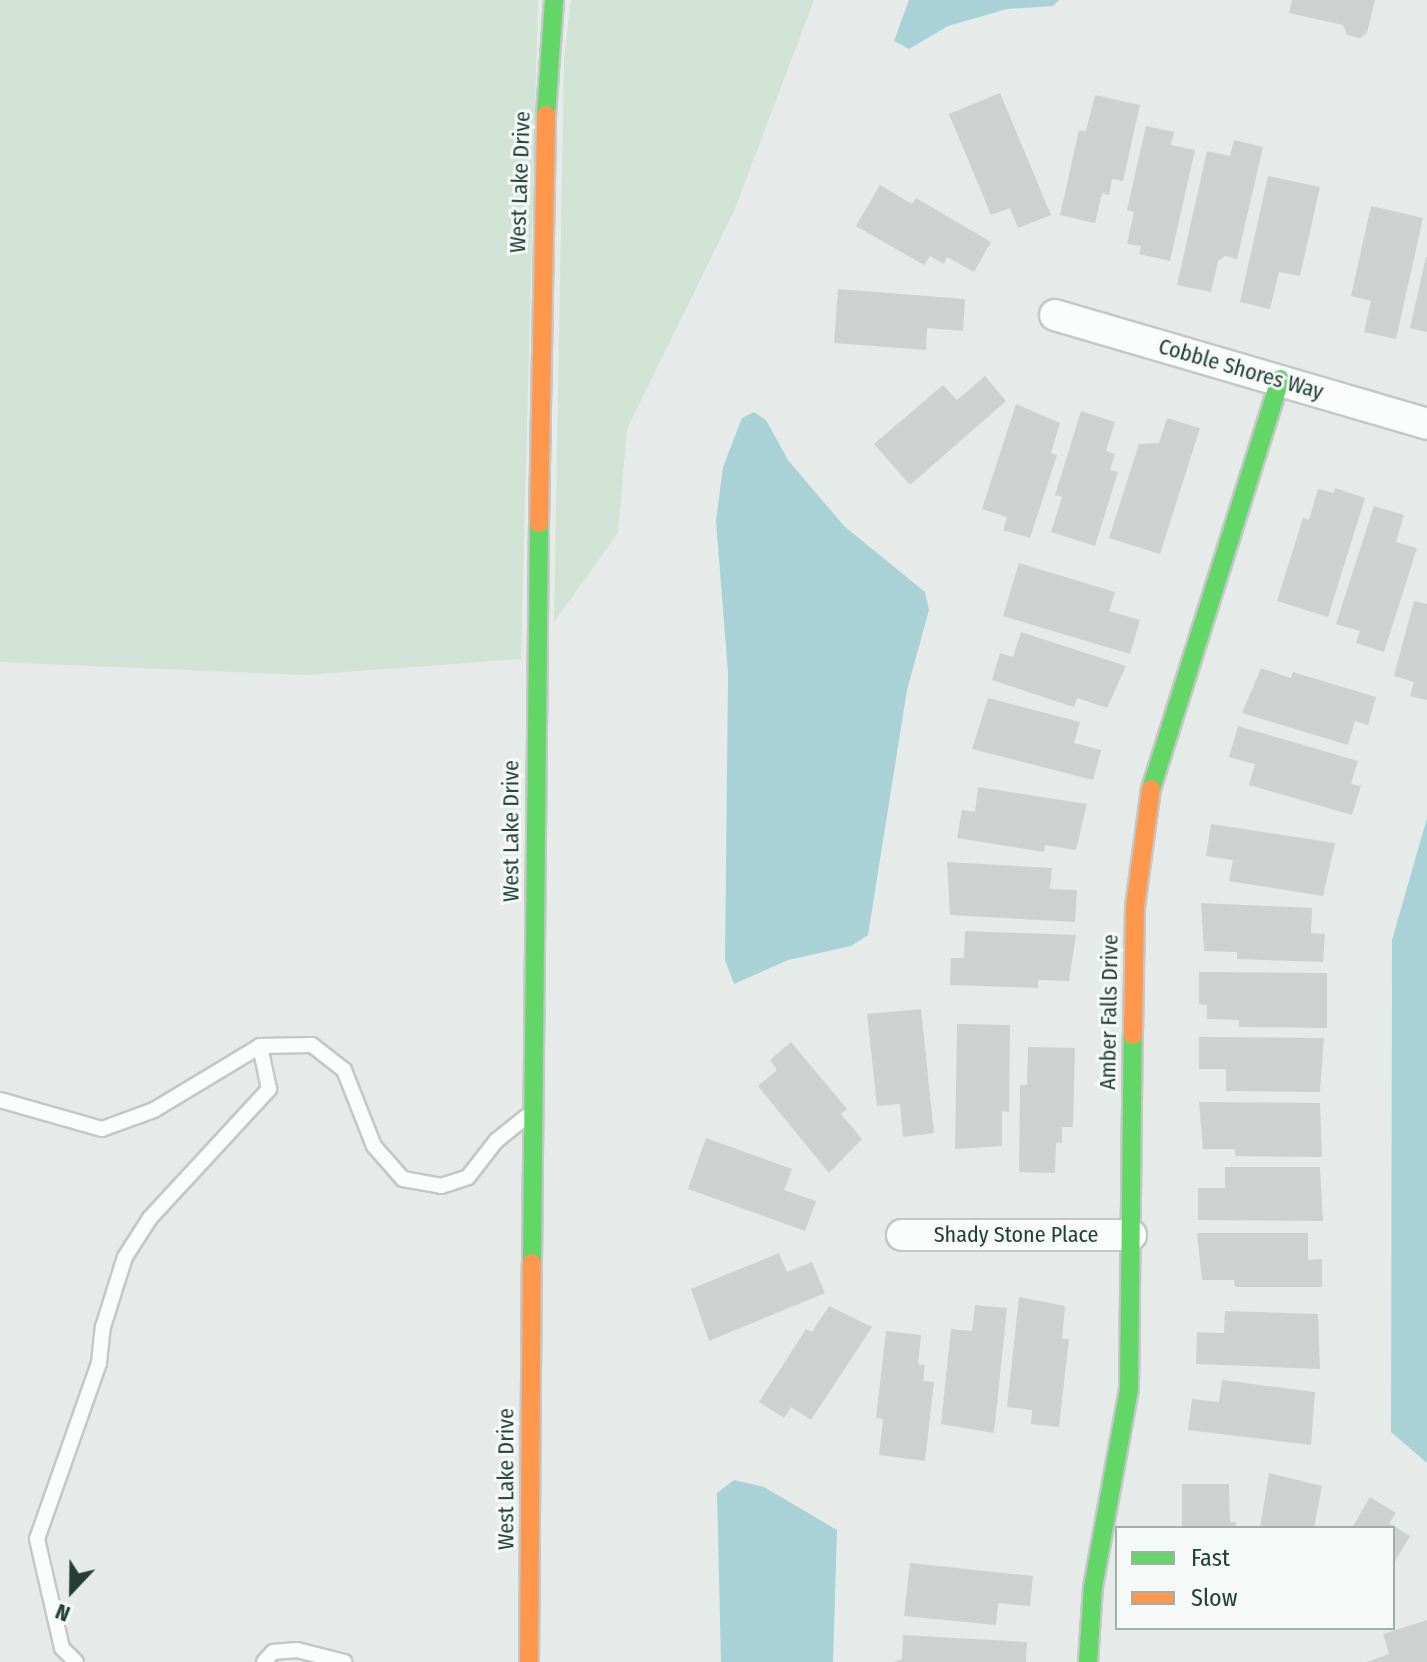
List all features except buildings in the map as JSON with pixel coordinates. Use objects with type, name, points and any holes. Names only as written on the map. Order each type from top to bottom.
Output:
[{"type":"street","name":"West Lake Drive","points":[[529,1662],[540,345],[547,59],[554,0]]},
{"type":"street","name":"Cobble Shores Way","points":[[1055,315],[1427,424]]},
{"type":"street","name":"Amber Falls Drive","points":[[1088,1662],[1093,1587],[1129,1389],[1135,907],[1149,796],[1280,379]]},
{"type":"street","name":"Shady Stone Place","points":[[902,1235],[1131,1235]]},
{"type":"lane","points":[[0,1100],[102,1129],[154,1110],[260,1046],[312,1045],[344,1070],[374,1146],[403,1179],[441,1186],[468,1177],[496,1141],[533,1112]]},
{"type":"lane","points":[[76,1662],[62,1648],[37,1539],[95,1377],[103,1327],[125,1257],[150,1218],[269,1089],[260,1046]]},
{"type":"lane","points":[[264,1662],[273,1652],[297,1650],[344,1662]]},
{"type":"green space","points":[[0,0],[538,0],[521,659],[306,675],[0,662]]},
{"type":"green space","points":[[571,0],[814,0],[734,211],[627,429],[618,533],[554,622],[564,59]]},
{"type":"water","points":[[909,0],[1059,0],[1053,6],[1007,9],[948,26],[909,49],[894,41]]},
{"type":"water","points":[[754,412],[766,420],[788,460],[844,526],[925,592],[929,610],[907,690],[868,935],[851,946],[788,960],[734,984],[725,960],[728,673],[716,521],[723,467],[742,418]]},
{"type":"water","points":[[1427,818],[1427,1463],[1391,1432],[1392,940]]},
{"type":"water","points":[[734,1480],[764,1487],[837,1530],[833,1662],[721,1662],[717,1493]]},
{"type":"traffic: fast","points":[[546,115],[554,0]]},
{"type":"traffic: fast","points":[[1151,789],[1280,379]]},
{"type":"traffic: fast","points":[[532,1263],[539,523]]},
{"type":"traffic: fast","points":[[1088,1662],[1093,1587],[1129,1389],[1133,1035]]},
{"type":"traffic: slow","points":[[539,523],[546,115]]},
{"type":"traffic: slow","points":[[1133,1035],[1135,907],[1151,789]]},
{"type":"traffic: slow","points":[[529,1662],[532,1263]]}]
